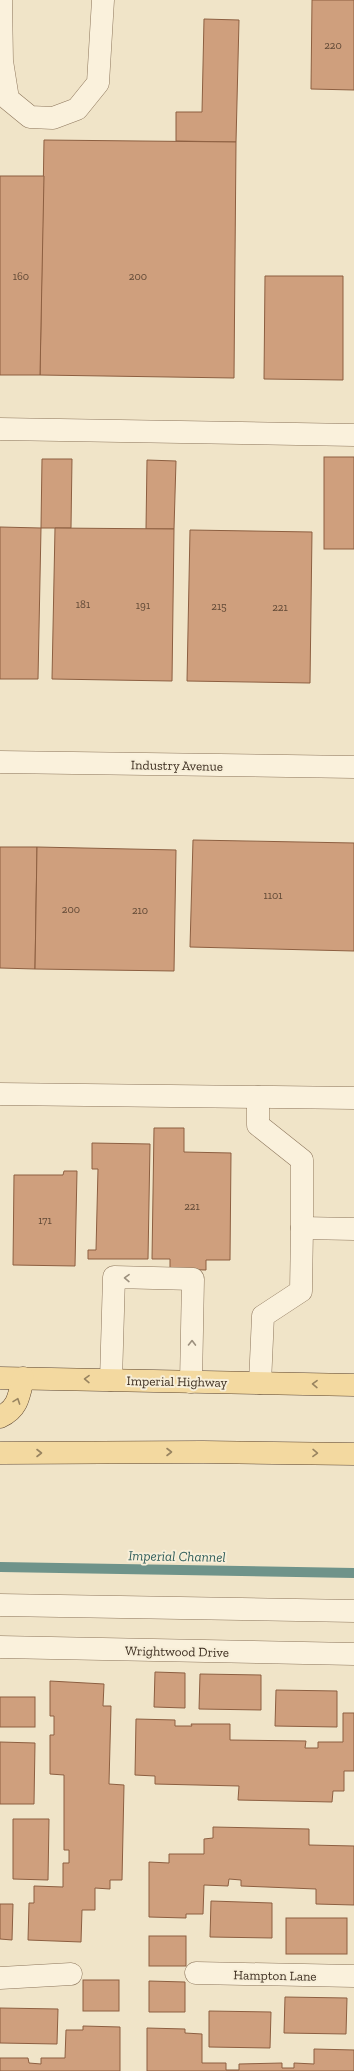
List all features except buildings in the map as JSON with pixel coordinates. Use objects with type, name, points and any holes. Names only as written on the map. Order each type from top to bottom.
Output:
[{"type":"main road","name":"Imperial Highway","points":[[0,1378],[354,1384]]},
{"type":"main road","points":[[0,1417],[9,1413],[15,1407],[23,1378]]},
{"type":"main road","points":[[0,1453],[203,1452],[354,1454]]},
{"type":"street","points":[[1,4],[2,61],[8,99],[30,117],[53,118],[78,109],[98,83],[103,7]]},
{"type":"street","points":[[0,429],[354,435]]},
{"type":"street","name":"Industry Avenue","points":[[0,762],[354,767]]},
{"type":"street","points":[[0,1094],[354,1098]]},
{"type":"street","points":[[258,1097],[258,1125],[302,1160],[301,1291],[263,1316],[260,1383]]},
{"type":"street","points":[[302,1228],[354,1229]]},
{"type":"street","points":[[111,1380],[114,1277],[193,1279],[191,1382]]},
{"type":"street","points":[[0,1605],[354,1611]]},
{"type":"street","name":"Wrightwood Drive","points":[[0,1647],[354,1654]]},
{"type":"street","points":[[0,1978],[71,1974]]},
{"type":"street","name":"Hampton Lane","points":[[196,1974],[354,1976]]},
{"type":"waterway","name":"Imperial Channel","points":[[0,1567],[354,1573]]}]
